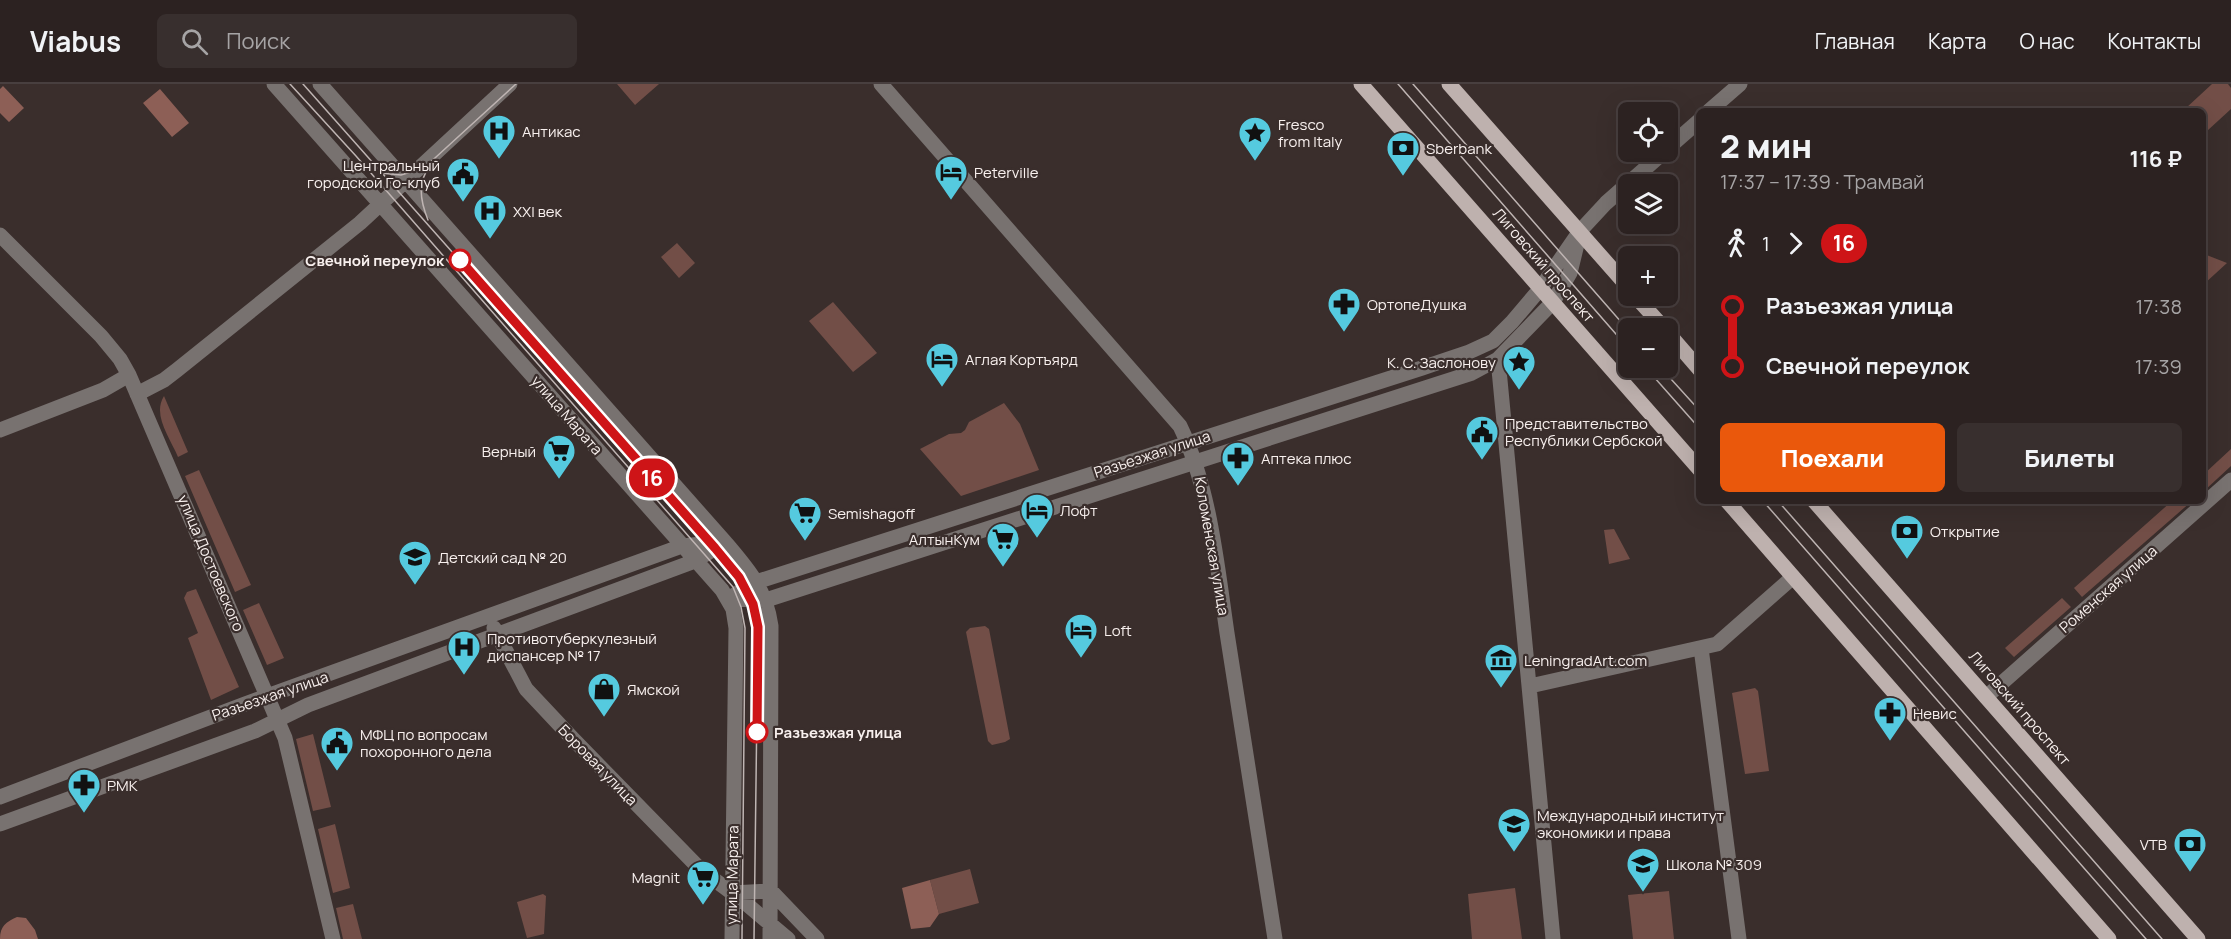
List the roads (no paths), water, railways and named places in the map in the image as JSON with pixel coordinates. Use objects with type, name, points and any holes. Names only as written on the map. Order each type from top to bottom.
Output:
[{"type":"main road","name":"Лиговский проспект","points":[[1362,84],[1696,465]]},
{"type":"main road","points":[[1449,84],[1618,275]]},
{"type":"main road","points":[[1644,306],[1655,318]]},
{"type":"main road","points":[[1678,345],[1696,365]]},
{"type":"main road","points":[[1730,504],[2109,939]]},
{"type":"main road","name":"Лиговский проспект","points":[[1817,504],[2198,939]]},
{"type":"street","name":"улица Марата","points":[[274,84],[728,599],[736,628],[732,939]]},
{"type":"street","points":[[320,84],[725,542],[756,582],[766,600],[771,626],[770,931]]},
{"type":"street","points":[[137,394],[164,380],[355,227],[510,84]]},
{"type":"street","name":"Коломенская улица","points":[[882,84],[1180,426],[1189,443],[1196,462],[1218,570],[1275,939]]},
{"type":"street","points":[[1712,108],[1740,84]]},
{"type":"street","points":[[1678,139],[1696,124]]},
{"type":"street","points":[[1540,289],[1580,231],[1606,203],[1653,162]]},
{"type":"street","name":"Разъезжая улица","points":[[728,599],[766,600],[1472,373],[1498,359],[1553,303],[1570,273],[1580,231]]},
{"type":"street","name":"улица Достоевского","points":[[0,235],[107,342],[129,375],[285,738],[333,939]]},
{"type":"street","name":"Разъезжая улица","points":[[728,599],[756,582],[1469,352],[1493,341],[1540,289]]},
{"type":"street","points":[[1498,359],[1553,939]]},
{"type":"street","points":[[0,430],[103,390],[129,375]]},
{"type":"street","name":"Роменская улица","points":[[2206,502],[2231,480]]},
{"type":"street","name":"Роменская улица","points":[[1986,697],[2204,504]]},
{"type":"street","name":"Разъезжая улица","points":[[0,797],[268,696],[682,546],[725,542]]},
{"type":"street","name":"Разъезжая улица","points":[[0,824],[255,731],[308,705],[695,561],[725,542]]},
{"type":"street","points":[[1530,686],[1717,644],[1793,577]]},
{"type":"street","name":"Боровая улица","points":[[490,616],[497,636],[526,689],[700,869],[732,893],[770,931],[788,939]]},
{"type":"street","points":[[1701,648],[1739,939]]},
{"type":"street","points":[[732,893],[771,891],[817,939]]},
{"type":"tram line","points":[[290,84],[356,156],[733,587],[741,607],[745,628],[742,939]]},
{"type":"tram line","points":[[303,84],[715,548],[748,593],[758,627],[754,939]]},
{"type":"tram line","points":[[380,173],[401,175],[424,168],[516,84]]},
{"type":"tram line","points":[[1398,84],[1618,336]]},
{"type":"tram line","points":[[1413,84],[1618,318]]},
{"type":"tram line","points":[[428,220],[421,191],[431,164]]},
{"type":"tram line","name":"16","points":[[460,260],[715,548],[743,584],[753,604],[758,627],[757,732]]},
{"type":"tram line","points":[[1655,378],[1696,424]]},
{"type":"tram line","points":[[1670,378],[1696,407]]},
{"type":"tram line","points":[[1766,504],[2146,939]]},
{"type":"tram line","points":[[1781,504],[2162,939]]},
{"type":"place","name":"Антикас","points":[[499,160]]},
{"type":"place","name":"Fresco from Italy","points":[[1255,162]]},
{"type":"place","name":"Sberbank","points":[[1403,177]]},
{"type":"place","name":"Peterville","points":[[951,201]]},
{"type":"place","name":"Центральный городской Го-клуб","points":[[463,203]]},
{"type":"place","name":"XXI век","points":[[490,240]]},
{"type":"place","name":"Свечной переулок","points":[[460,260]]},
{"type":"place","name":"ОртопеДушка","points":[[1344,333]]},
{"type":"place","name":"Аглая Кортъярд","points":[[942,388]]},
{"type":"place","name":"К. С. Заслонову","points":[[1519,391]]},
{"type":"place","name":"Представительство Республики Сербской","points":[[1482,461]]},
{"type":"place","name":"Верный","points":[[559,480]]},
{"type":"place","name":"Аптека плюс","points":[[1238,487]]},
{"type":"place","name":"Лофт","points":[[1037,539]]},
{"type":"place","name":"Semishagoff","points":[[805,542]]},
{"type":"place","name":"Открытие","points":[[1907,560]]},
{"type":"place","name":"АлтынКум","points":[[1003,568]]},
{"type":"place","name":"Детский сад № 20","points":[[415,586]]},
{"type":"place","name":"Loft","points":[[1081,659]]},
{"type":"place","name":"Противотуберкулезный диспансер № 17","points":[[464,676]]},
{"type":"place","name":"LeningradArt.com","points":[[1501,689]]},
{"type":"place","name":"Ямской","points":[[604,718]]},
{"type":"place","name":"Разъезжая улица","points":[[757,732]]},
{"type":"place","name":"Невис","points":[[1890,742]]},
{"type":"place","name":"МФЦ по вопросам похоронного дела","points":[[337,772]]},
{"type":"place","name":"РМК","points":[[84,814]]},
{"type":"place","name":"Международный институт экономики и права","points":[[1514,853]]},
{"type":"place","name":"VTB","points":[[2190,873]]},
{"type":"place","name":"Школа № 309","points":[[1643,893]]},
{"type":"place","name":"Magnit","points":[[703,906]]}]
